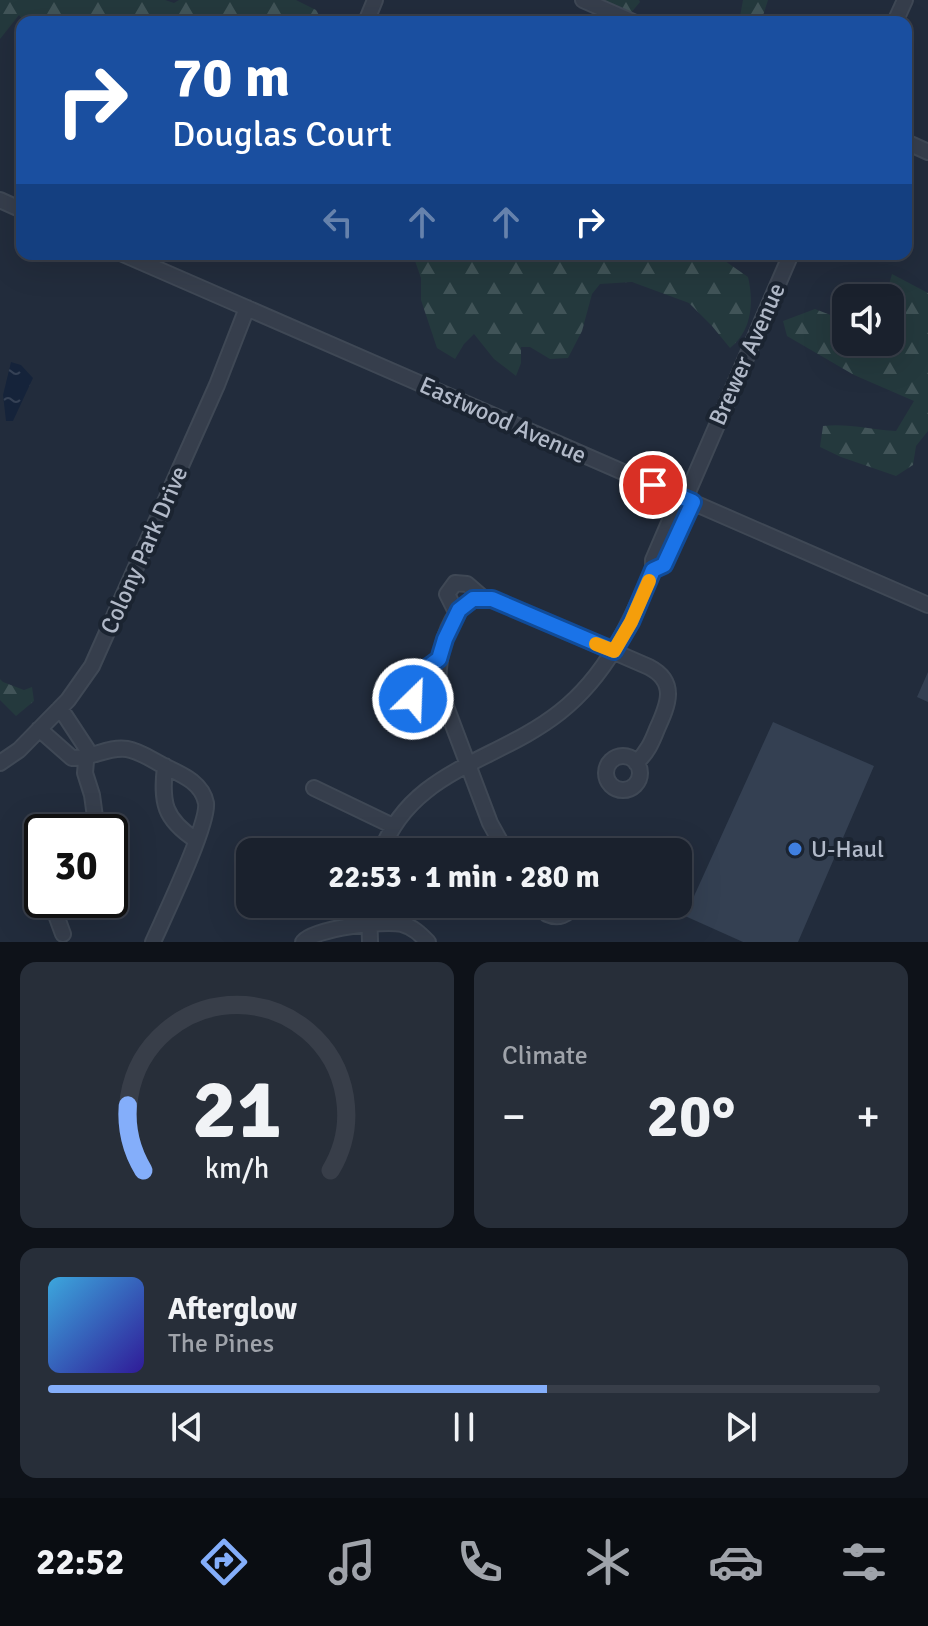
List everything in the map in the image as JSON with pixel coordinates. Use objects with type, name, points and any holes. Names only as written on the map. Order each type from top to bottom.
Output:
[{"type":"street","points":[[583,0],[619,16]]},
{"type":"street","name":"Eastwood Avenue","points":[[137,260],[928,605]]},
{"type":"street","name":"Brewer Avenue","points":[[387,838],[393,826],[421,793],[442,777],[523,737],[554,717],[582,693],[614,651],[631,622],[653,570],[664,565],[686,499],[788,260]]},
{"type":"street","name":"Colony Park Drive","points":[[0,763],[19,750],[60,708],[92,666],[217,385],[247,308]]},
{"type":"street","points":[[457,614],[447,594],[455,583],[467,584],[482,597],[655,670],[668,686],[668,705],[647,752],[636,763]]},
{"type":"street","points":[[482,597],[467,602],[457,614],[439,659],[439,688],[498,838]]},
{"type":"street","points":[[439,659],[424,670],[413,699],[423,710],[450,719]]},
{"type":"street","points":[[60,708],[87,749],[84,758],[94,814]]},
{"type":"street","points":[[39,729],[72,758],[84,758],[116,748],[129,749],[186,776],[201,792],[206,805],[204,826],[153,942]]},
{"type":"street","points":[[165,766],[163,802],[181,830],[196,840]]},
{"type":"street","points":[[314,788],[393,826]]},
{"type":"street","points":[[57,918],[63,934]]},
{"type":"street","points":[[369,918],[370,942]]},
{"type":"street","points":[[303,942],[324,931],[369,925],[404,925],[416,930],[428,942]]},
{"type":"green space","points":[[0,0],[165,0],[174,3],[179,0],[296,0],[316,10],[320,16],[19,15],[0,39]]},
{"type":"green space","points":[[595,0],[639,0],[640,2],[630,14]]},
{"type":"green space","points":[[743,0],[768,0],[763,16],[740,16]]},
{"type":"green space","points":[[724,260],[748,277],[750,316],[743,333],[730,348],[689,303],[632,282],[600,284],[592,294],[582,331],[568,358],[550,359],[530,347],[521,347],[521,363],[516,376],[494,359],[474,334],[455,359],[437,348],[421,300],[421,278],[415,261]]},
{"type":"green space","points":[[892,274],[928,293],[928,431],[916,446],[913,465],[896,476],[820,447],[823,426],[896,431],[914,401],[854,375],[787,336],[783,321],[815,309],[832,316],[832,356],[904,356],[904,284],[889,284]]},
{"type":"green space","points":[[0,679],[24,690],[32,687],[34,701],[16,716],[0,700]]},
{"type":"water","points":[[11,362],[21,365],[33,378],[13,421],[6,421],[3,395]]},
{"type":"building","points":[[928,672],[928,702],[917,697]]},
{"type":"building","points":[[773,722],[874,766],[798,942],[743,942],[689,918],[692,918],[692,901]]},
{"type":"slow traffic","points":[[596,644],[614,651],[649,581]]},
{"type":"place","name":"U-Haul","points":[[795,849]]},
{"type":"route","points":[[413,699],[427,665],[439,659],[459,610],[467,602],[478,598],[492,599],[614,651],[631,622],[653,570],[664,565],[693,502],[653,485]]}]
